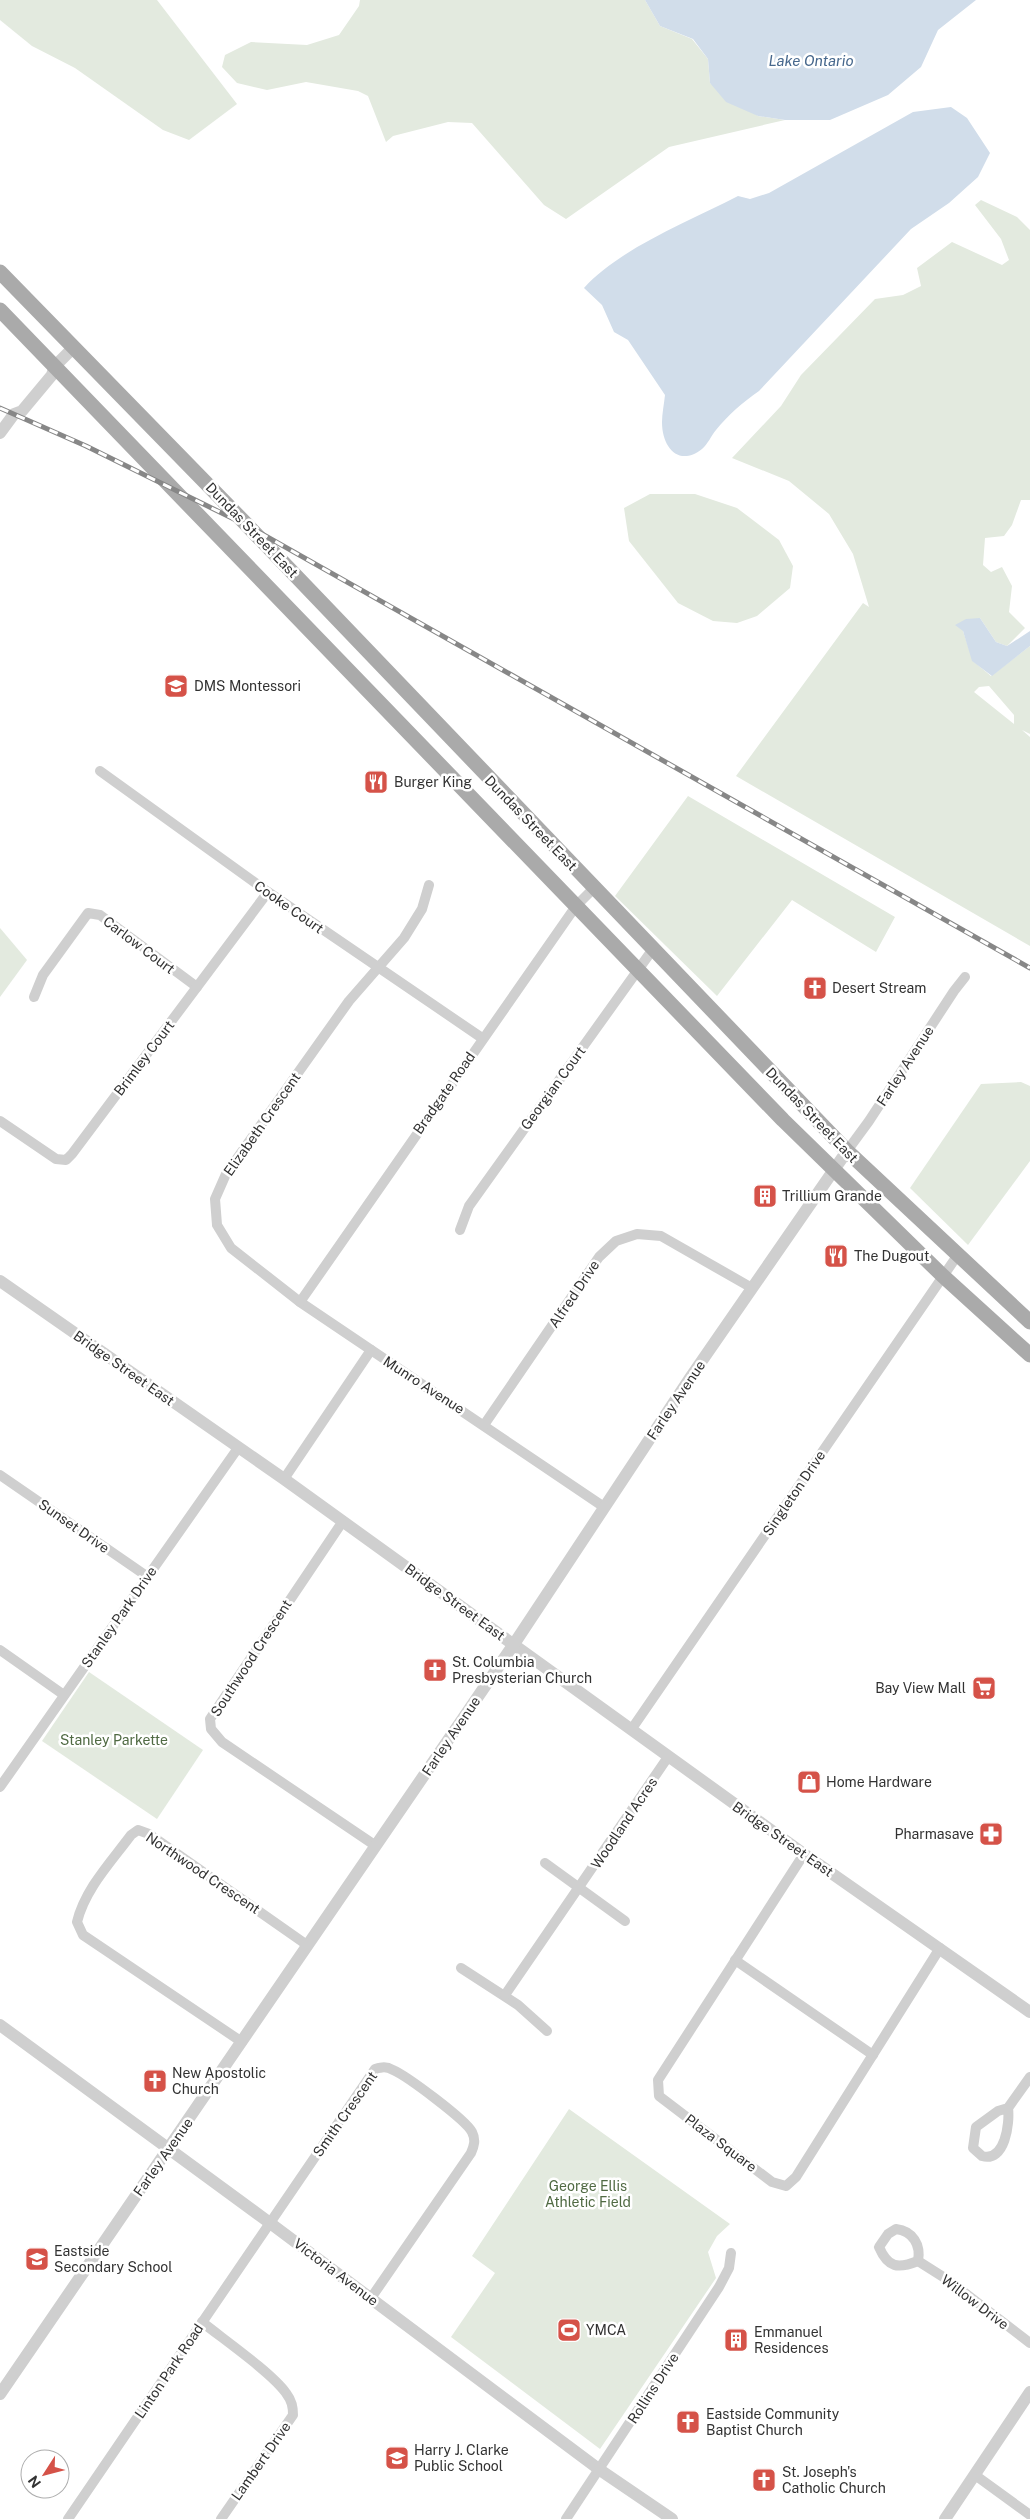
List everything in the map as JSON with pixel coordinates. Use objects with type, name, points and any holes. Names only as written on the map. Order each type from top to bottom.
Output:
[{"type":"main road","name":"Dundas Street East","points":[[0,272],[847,1151],[957,1256],[1030,1322]]},
{"type":"main road","name":"Dundas Street East","points":[[0,310],[783,1120],[943,1276],[1030,1355]]},
{"type":"main road","points":[[335,656],[353,637]]},
{"type":"main road","points":[[431,757],[448,736]]},
{"type":"main road","points":[[783,1120],[800,1103]]},
{"type":"street","points":[[0,433],[14,414],[22,411],[52,375],[55,366],[74,347]]},
{"type":"street","name":"Cooke Court","points":[[100,770],[268,892],[482,1038]]},
{"type":"street","name":"Elizabeth Crescent","points":[[371,1350],[300,1302],[231,1248],[217,1225],[215,1199],[226,1174],[243,1148],[349,1001],[417,919],[429,885]]},
{"type":"street","name":"Bradgate Road","points":[[300,1302],[482,1038],[576,906],[594,888]]},
{"type":"street","name":"Brimley Court","points":[[0,1121],[56,1159],[66,1160],[268,892]]},
{"type":"street","name":"Carlow Court","points":[[34,997],[43,974],[88,913],[100,915],[197,987]]},
{"type":"street","name":"Georgian Court","points":[[460,1230],[469,1206],[653,949]]},
{"type":"street","name":"Farley Avenue","points":[[0,2394],[514,1644],[752,1288],[965,977]]},
{"type":"street","name":"Alfred Drive","points":[[484,1425],[599,1257],[616,1241],[637,1234],[661,1236],[752,1288]]},
{"type":"street","name":"Singleton Drive","points":[[632,1730],[957,1256]]},
{"type":"street","name":"Bridge Street East","points":[[0,1281],[284,1479],[668,1757],[1030,2012]]},
{"type":"street","name":"Munro Avenue","points":[[284,1479],[371,1350],[604,1507]]},
{"type":"street","name":"Stanley Park Drive","points":[[0,1787],[238,1448]]},
{"type":"street","name":"Sunset Drive","points":[[0,1475],[148,1577]]},
{"type":"street","name":"Southwood Crescent","points":[[343,1521],[210,1719],[211,1729],[222,1742],[376,1846]]},
{"type":"street","points":[[0,1650],[64,1695]]},
{"type":"street","name":"Woodland Acres","points":[[505,1995],[579,1890],[668,1757]]},
{"type":"street","name":"Northwood Crescent","points":[[242,2042],[84,1935],[77,1922],[81,1905],[93,1887],[131,1835],[138,1830],[149,1834],[307,1945]]},
{"type":"street","name":"Plaza Square","points":[[804,1854],[658,2080],[657,2088],[659,2096],[772,2182],[786,2186],[796,2177],[940,1948]]},
{"type":"street","points":[[545,1863],[579,1890],[625,1920]]},
{"type":"street","points":[[735,1960],[873,2055]]},
{"type":"street","points":[[462,1968],[505,1995],[547,2031]]},
{"type":"street","name":"Victoria Avenue","points":[[0,2026],[270,2223],[600,2470],[672,2519]]},
{"type":"street","name":"Smith Crescent","points":[[270,2223],[375,2069],[383,2066],[394,2070],[437,2099],[472,2131],[475,2142],[471,2154],[371,2298]]},
{"type":"street","points":[[1008,2108],[1009,2116],[1004,2140],[999,2150],[994,2156],[982,2156],[974,2148],[976,2127],[998,2111],[1008,2108],[1030,2077]]},
{"type":"street","name":"Linton Park Road","points":[[68,2519],[270,2223]]},
{"type":"street","name":"Rollins Drive","points":[[566,2519],[719,2287],[728,2268],[731,2253]]},
{"type":"street","name":"Willow Drive","points":[[918,2261],[948,2280],[1030,2344]]},
{"type":"street","name":"Lambert Drive","points":[[202,2322],[286,2392],[293,2404],[293,2415],[221,2519]]},
{"type":"street","points":[[945,2519],[1030,2392]]},
{"type":"street","points":[[975,2475],[1030,2515]]},
{"type":"green space","points":[[0,0],[157,0],[237,104],[189,140],[163,130],[75,68],[32,46],[0,20]]},
{"type":"green space","points":[[360,0],[645,0],[660,26],[692,39],[708,59],[710,83],[758,116],[785,120],[669,147],[566,219],[544,205],[472,123],[448,122],[393,136],[386,142],[368,96],[358,91],[306,82],[267,90],[237,83],[222,67],[225,55],[251,42],[307,45],[339,35],[359,6]]},
{"type":"green space","points":[[981,200],[1017,217],[1030,230],[1030,500],[1021,500],[1012,525],[1004,536],[985,538],[983,565],[991,572],[1002,567],[1012,586],[1009,612],[1025,628],[1007,646],[996,642],[980,618],[963,631],[973,661],[991,676],[1030,646],[1030,734],[1022,730],[1030,737],[1030,946],[736,776],[863,603],[869,607],[853,554],[829,514],[789,481],[732,458],[781,406],[801,375],[875,299],[903,295],[921,286],[917,268],[952,242],[1002,265],[1009,260],[1001,239],[975,205]],"holes":[[[989,686],[1014,715],[1014,724],[974,692],[979,687]]]},
{"type":"green space","points":[[650,494],[695,494],[737,508],[779,540],[793,566],[790,588],[757,616],[737,623],[713,621],[678,603],[629,541],[624,508]]},
{"type":"green space","points":[[688,796],[895,917],[876,952],[792,900],[717,996],[615,896]]},
{"type":"green space","points":[[0,928],[27,960],[0,997]]},
{"type":"green space","points":[[1021,1082],[1030,1086],[1030,1161],[968,1245],[910,1188],[981,1084]]},
{"type":"green space","name":"Stanley Parkette","points":[[89,1672],[203,1750],[157,1819],[42,1741]]},
{"type":"green space","name":"George Ellis Athletic Field","points":[[569,2109],[730,2224],[717,2236],[708,2252],[716,2278],[600,2449],[451,2337],[495,2273],[472,2256]]},
{"type":"water","name":"Lake Ontario","points":[[645,0],[976,0],[938,30],[921,67],[888,95],[830,120],[785,120],[758,116],[726,102],[710,83],[708,59],[693,39],[660,26]]},
{"type":"water","points":[[951,107],[967,118],[990,153],[978,177],[949,203],[911,229],[759,391],[726,419],[702,449],[686,456],[673,452],[665,440],[663,431],[662,419],[665,395],[628,340],[614,332],[602,305],[584,288],[616,260],[656,236],[738,196],[750,199],[769,193],[913,112]]},
{"type":"water","points":[[980,618],[996,642],[1007,646],[1030,631],[1030,646],[992,676],[972,661],[963,631],[955,625],[966,619]]},
{"type":"railway","points":[[0,408],[86,446],[248,526],[1030,968]]},
{"type":"place","name":"DMS Montessori","points":[[176,686]]},
{"type":"place","name":"Burger King","points":[[376,782]]},
{"type":"place","name":"Desert Stream","points":[[815,988]]},
{"type":"place","name":"Trillium Grande","points":[[765,1196]]},
{"type":"place","name":"The Dugout","points":[[836,1256]]},
{"type":"place","name":"St. Columbia Presbysterian Church","points":[[435,1670]]},
{"type":"place","name":"Bay View Mall","points":[[984,1688]]},
{"type":"place","name":"Home Hardware","points":[[809,1782]]},
{"type":"place","name":"Pharmasave","points":[[991,1834]]},
{"type":"place","name":"New Apostolic Church","points":[[155,2081]]},
{"type":"place","name":"Eastside Secondary School","points":[[37,2259]]},
{"type":"place","name":"YMCA","points":[[569,2330]]},
{"type":"place","name":"Emmanuel Residences","points":[[736,2340]]},
{"type":"place","name":"Eastside Community Baptist Church","points":[[688,2422]]},
{"type":"place","name":"Harry J. Clarke Public School","points":[[397,2458]]},
{"type":"place","name":"St. Joseph's Catholic Church","points":[[764,2480]]}]
